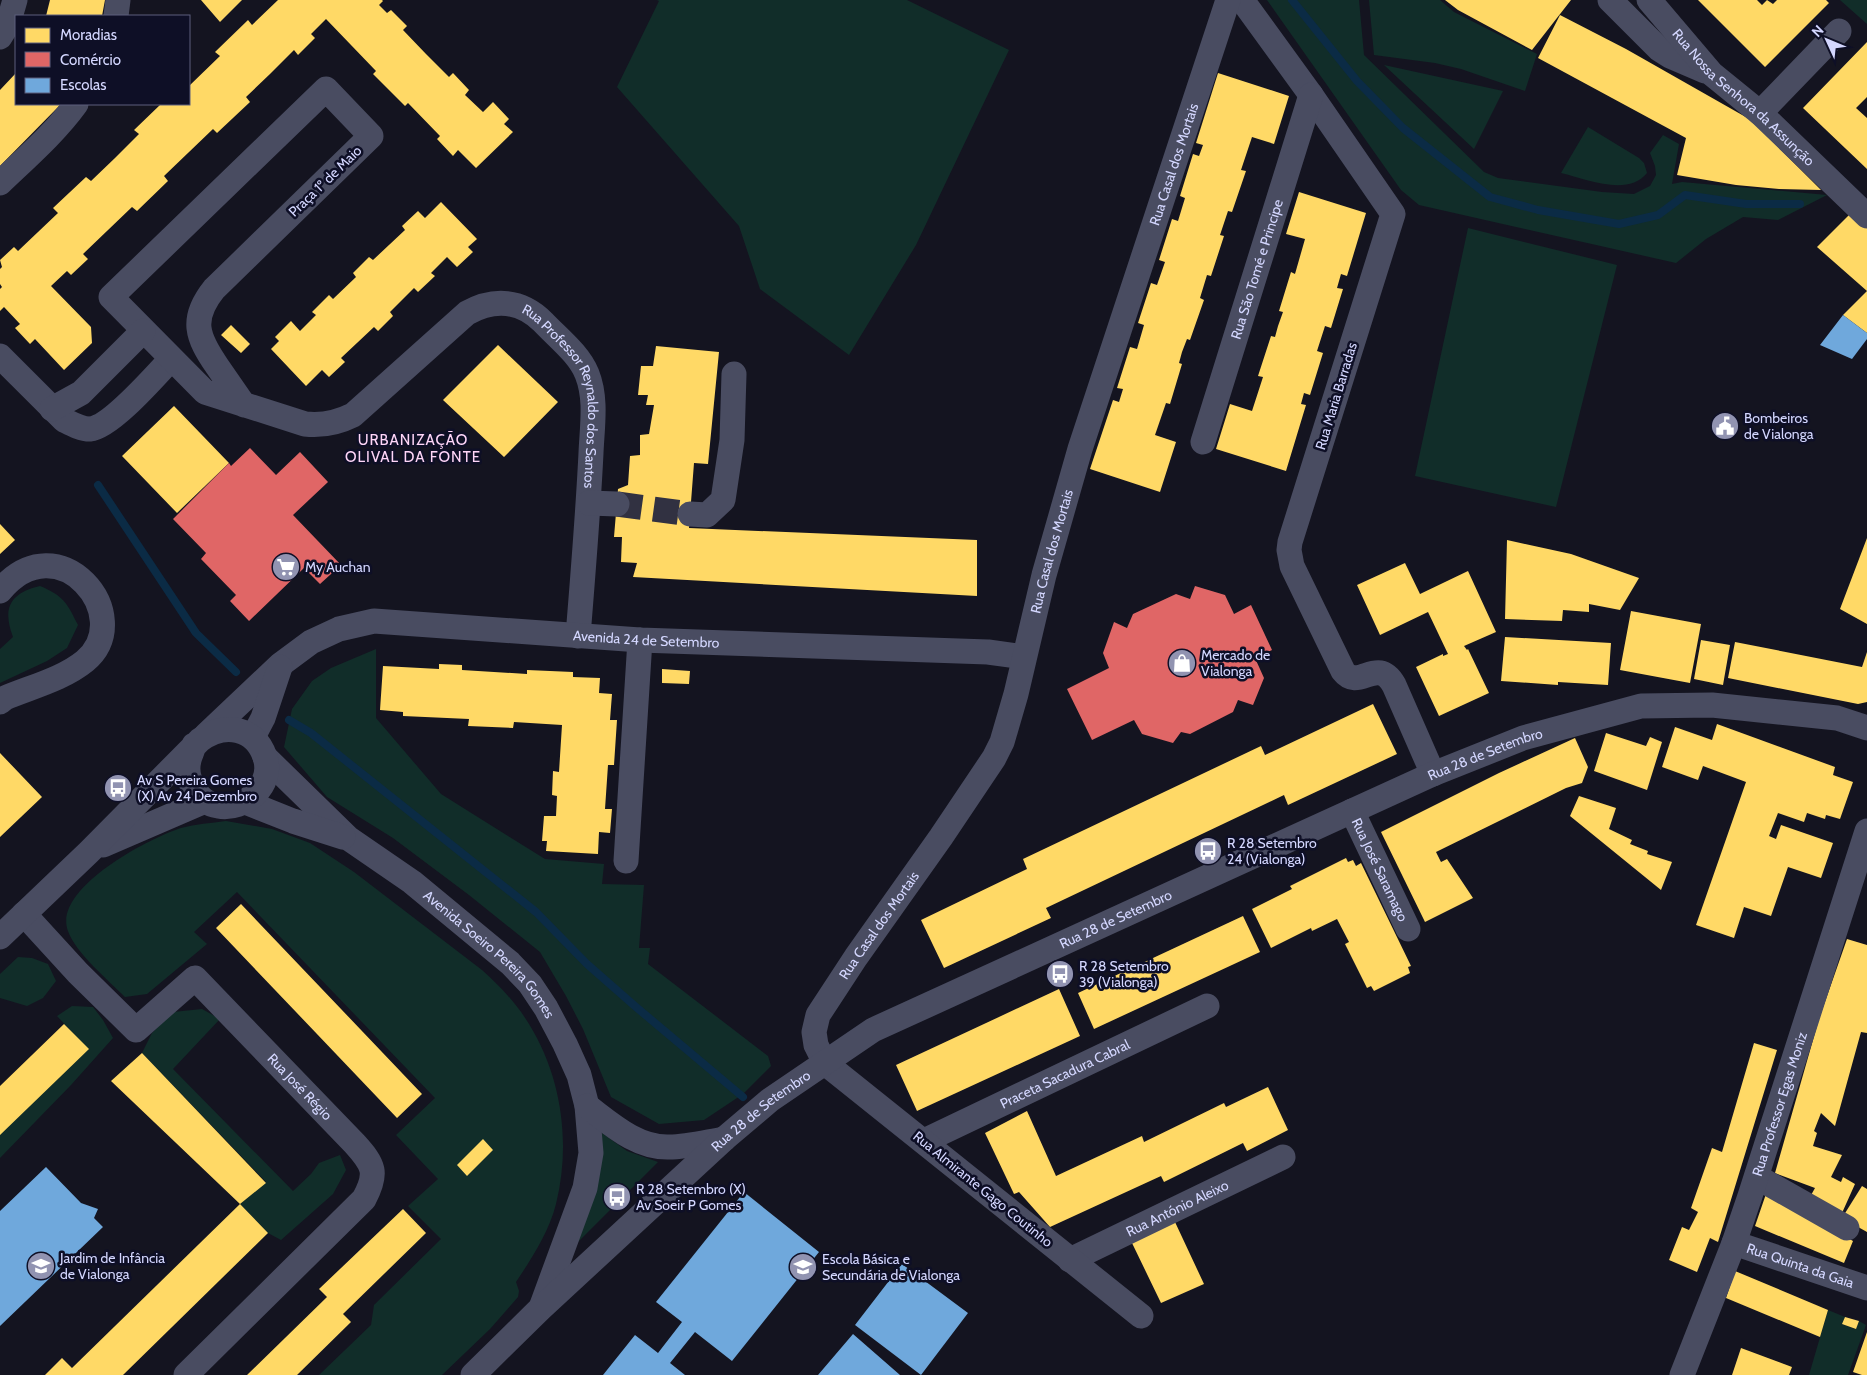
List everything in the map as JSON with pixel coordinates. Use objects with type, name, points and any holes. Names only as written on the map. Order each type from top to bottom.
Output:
[{"type":"street","points":[[0,37],[8,24],[16,0]]},
{"type":"street","points":[[116,15],[118,0]]},
{"type":"street","name":"Rua Casal dos Mortais","points":[[825,1063],[816,1044],[814,1032],[818,1015],[856,957],[941,837],[994,758],[1002,742],[1044,575],[1080,449],[1228,0]]},
{"type":"street","name":"Rua Maria Barradas","points":[[1242,0],[1311,95],[1393,214],[1290,542],[1290,558],[1292,566],[1343,671],[1347,676],[1354,678],[1376,672],[1388,676],[1394,685],[1433,774]]},
{"type":"street","points":[[1610,0],[1659,49],[1670,56],[1712,74]]},
{"type":"street","name":"Rua Nossa Senhora da Assunção","points":[[1649,0],[1712,74],[1760,113],[1867,216]]},
{"type":"street","points":[[1760,113],[1839,31]]},
{"type":"street","name":"Praça 1º de Maio","points":[[326,89],[371,136],[214,289],[205,299],[201,309],[198,329],[203,346],[244,405],[205,392],[111,297],[326,89]]},
{"type":"street","name":"Rua São Tomé e Principe","points":[[1203,442],[1311,95]]},
{"type":"street","points":[[0,183],[44,141],[75,105]]},
{"type":"street","name":"Rua Professor Reynaldo dos Santos","points":[[244,405],[305,424],[327,425],[341,421],[363,407],[467,313],[478,307],[490,304],[508,304],[533,312],[580,360],[586,372],[593,397],[588,503],[578,636]]},
{"type":"street","points":[[52,409],[81,393],[144,331]]},
{"type":"street","points":[[0,356],[64,420],[77,426],[90,428],[103,425],[115,415],[171,359]]},
{"type":"street","points":[[690,514],[707,515],[723,500],[732,440],[734,374]]},
{"type":"street","points":[[588,503],[617,504]]},
{"type":"street","points":[[0,591],[20,573],[36,566],[55,566],[73,572],[88,586],[97,599],[102,616],[101,635],[96,649],[86,661],[70,671],[0,702]]},
{"type":"street","name":"Avenida 24 de Setembro","points":[[200,740],[280,665],[311,642],[340,629],[374,621],[640,640],[988,652],[1024,658]]},
{"type":"street","points":[[626,861],[640,640]]},
{"type":"street","points":[[200,740],[188,761],[189,779],[195,791],[205,800],[217,806],[232,807],[245,802],[256,794],[263,783],[266,769],[259,747],[263,718],[280,665]]},
{"type":"street","name":"Rua 28 de Setembro","points":[[473,1375],[540,1309],[724,1139],[770,1100],[873,1030],[1433,774],[1523,738],[1641,706],[1712,705],[1837,718],[1867,728]]},
{"type":"street","points":[[0,937],[89,852],[200,740],[219,730],[227,729],[241,731],[259,747]]},
{"type":"street","name":"Avenida Soeiro Pereira Gomes","points":[[259,747],[348,838],[412,882],[510,963],[530,984],[546,1008],[565,1044],[579,1075],[587,1106],[591,1153],[585,1188],[540,1309]]},
{"type":"street","points":[[89,852],[205,800]]},
{"type":"street","name":"Avenida Soeiro Pereira Gomes","points":[[245,802],[293,821],[348,838]]},
{"type":"street","name":"Rua José Saramago","points":[[1352,811],[1408,928]]},
{"type":"street","name":"Rua Professor Egas Moniz","points":[[1682,1375],[1734,1243],[1757,1177],[1867,832]]},
{"type":"street","name":"Rua José Régio","points":[[24,914],[78,973],[136,1030],[195,978],[355,1144],[372,1168],[372,1183],[364,1199],[186,1375]]},
{"type":"street","name":"Praceta Sacadura Cabral","points":[[924,1142],[1207,1006]]},
{"type":"street","name":"Rua Almirante Gago Coutinho","points":[[825,1063],[1141,1316]]},
{"type":"street","points":[[587,1106],[624,1134],[649,1145],[671,1147],[724,1139]]},
{"type":"street","name":"Rua António Aleixo","points":[[1070,1260],[1283,1157]]},
{"type":"street","points":[[1757,1177],[1847,1228]]},
{"type":"street","name":"Rua Quinta da Gaia","points":[[1734,1243],[1867,1288]]},
{"type":"green space","points":[[657,0],[907,0],[1009,50],[916,245],[849,355],[760,289],[739,226],[617,87],[659,1]]},
{"type":"green space","points":[[1267,0],[1359,0],[1364,55],[1484,172],[1498,178],[1602,192],[1634,194],[1650,186],[1656,175],[1650,153],[1663,135],[1679,144],[1672,184],[1682,182],[1827,195],[1778,220],[1743,217],[1706,239],[1676,263],[1419,205],[1401,190]]},
{"type":"green space","points":[[1369,0],[1440,0],[1454,12],[1537,54],[1525,91],[1461,69],[1435,63],[1374,55]]},
{"type":"green space","points":[[1840,0],[1867,0],[1867,24]]},
{"type":"green space","points":[[1384,65],[1503,91],[1474,149]]},
{"type":"green space","points":[[1588,127],[1639,158],[1644,163],[1647,173],[1639,180],[1629,184],[1618,185],[1594,182],[1561,173]]},
{"type":"green space","points":[[1468,228],[1617,265],[1556,507],[1415,476]]},
{"type":"green space","points":[[40,586],[55,593],[64,601],[78,625],[67,648],[47,661],[0,683],[0,649],[13,637],[8,618],[11,603],[22,593]]},
{"type":"green space","points":[[376,649],[376,718],[441,794],[545,859],[604,864],[602,884],[644,885],[639,948],[650,948],[648,964],[768,1056],[771,1066],[743,1094],[704,1120],[659,1124],[611,1097],[583,1029],[540,952],[469,895],[393,838],[327,797],[284,747],[292,709],[312,681],[331,668]]},
{"type":"green space","points":[[226,821],[272,829],[310,843],[354,872],[495,982],[524,1016],[540,1044],[549,1066],[561,1111],[563,1135],[563,1158],[553,1214],[539,1244],[516,1282],[519,1291],[518,1297],[490,1329],[442,1375],[319,1375],[371,1325],[374,1305],[441,1239],[408,1206],[438,1179],[396,1135],[435,1098],[237,892],[194,932],[207,944],[147,994],[125,997],[85,957],[68,931],[67,915],[74,899],[88,883],[127,854],[148,842],[181,828]]},
{"type":"green space","points":[[18,957],[32,958],[48,964],[56,981],[43,998],[27,1006],[0,998],[0,974]]},
{"type":"green space","points":[[72,1006],[93,1007],[113,1038],[71,1085],[0,1158],[0,1134],[88,1049],[57,1016]]},
{"type":"green space","points":[[202,1009],[220,1019],[173,1069],[293,1191],[311,1174],[319,1163],[340,1155],[346,1170],[333,1194],[281,1240],[268,1233],[240,1204],[266,1182],[142,1053],[152,1033],[173,1012]]},
{"type":"green space","points":[[602,1133],[627,1151],[658,1162],[576,1244],[596,1184]]},
{"type":"green space","points":[[1828,1310],[1845,1317],[1842,1324],[1855,1329],[1859,1321],[1866,1325],[1848,1375],[1809,1375]]},
{"type":"building: Moradias","points":[[50,0],[105,0],[102,15],[46,15]]},
{"type":"building: Moradias","points":[[201,0],[242,0],[220,22]]},
{"type":"building: Moradias","points":[[278,0],[382,0],[379,5],[387,13],[391,10],[407,26],[403,30],[426,54],[449,77],[453,73],[469,90],[465,95],[483,112],[493,102],[509,119],[504,124],[513,132],[476,168],[458,150],[453,156],[437,139],[440,136],[408,103],[405,106],[373,74],[376,71],[326,19],[311,34],[315,38],[298,55],[294,50],[246,97],[250,102],[217,133],[213,129],[164,176],[168,181],[137,211],[132,207],[83,254],[88,259],[71,275],[67,271],[51,286],[91,327],[92,343],[64,370],[35,339],[30,344],[15,328],[20,324],[4,307],[0,311],[0,289],[2,287],[0,284],[0,269],[2,267],[0,260],[14,247],[18,251],[58,213],[53,208],[86,177],[91,181],[115,158],[139,134],[134,130],[160,105],[190,105],[190,85],[220,56],[215,52],[248,20],[252,25]]},
{"type":"building: Moradias","points":[[1445,0],[1571,0],[1532,50],[1458,10]]},
{"type":"building: Moradias","points":[[1698,0],[1757,0],[1762,5],[1767,0],[1773,4],[1777,0],[1826,0],[1829,3],[1765,67]]},
{"type":"building: Moradias","points":[[1560,15],[1626,49],[1751,120],[1821,190],[1736,185],[1677,175],[1686,138],[1538,58]]},
{"type":"building: Moradias","points":[[1867,42],[1867,97],[1856,108],[1867,118],[1867,169],[1803,108]]},
{"type":"building: Moradias","points":[[1218,73],[1289,96],[1274,144],[1252,137],[1241,170],[1246,171],[1232,212],[1228,211],[1220,235],[1224,236],[1211,276],[1207,275],[1200,298],[1204,300],[1190,340],[1187,339],[1182,352],[1179,363],[1182,364],[1170,404],[1166,403],[1155,435],[1176,442],[1160,492],[1090,469],[1113,400],[1119,402],[1123,389],[1117,388],[1130,347],[1137,349],[1144,325],[1138,323],[1151,283],[1157,285],[1165,262],[1159,260],[1172,219],[1178,221],[1185,198],[1180,196],[1193,154],[1199,156],[1203,145],[1196,143]]},
{"type":"building: Moradias","points":[[15,74],[15,105],[60,105],[0,166],[0,90]]},
{"type":"building: Moradias","points":[[1299,192],[1366,213],[1347,276],[1341,274],[1337,288],[1343,289],[1331,328],[1325,326],[1317,351],[1323,353],[1310,395],[1304,393],[1301,404],[1306,405],[1286,471],[1216,449],[1230,404],[1252,411],[1263,377],[1258,376],[1271,336],[1275,337],[1283,312],[1279,311],[1291,272],[1295,274],[1305,239],[1286,234]]},
{"type":"building: Moradias","points":[[441,202],[477,239],[468,247],[473,252],[457,267],[447,257],[431,273],[435,276],[418,292],[414,288],[390,312],[393,316],[378,331],[374,327],[341,358],[345,362],[329,377],[322,370],[306,386],[271,349],[279,341],[275,337],[291,321],[300,331],[316,315],[312,312],[329,295],[333,299],[356,277],[353,273],[369,257],[373,260],[405,230],[402,226],[418,211],[425,218]]},
{"type":"building: Moradias","points":[[1852,212],[1867,226],[1867,291],[1817,247]]},
{"type":"building: Moradias","points":[[1867,291],[1867,333],[1843,315]]},
{"type":"building: Moradias","points":[[231,325],[250,344],[241,353],[221,335]]},
{"type":"building: Moradias","points":[[498,345],[558,402],[504,457],[443,400]]},
{"type":"building: Moradias","points":[[656,346],[719,352],[708,464],[694,463],[689,528],[977,540],[977,596],[633,577],[637,563],[621,562],[622,537],[614,537],[618,489],[628,485],[630,456],[640,455],[640,435],[649,434],[654,405],[646,405],[648,395],[638,395],[641,366],[653,366]]},
{"type":"building: Moradias","points":[[174,406],[229,463],[177,513],[122,456]]},
{"type":"building: Moradias","points":[[0,524],[15,540],[0,554]]},
{"type":"building: Moradias","points":[[1867,538],[1867,624],[1840,609]]},
{"type":"building: Moradias","points":[[1507,540],[1571,554],[1639,578],[1620,610],[1589,604],[1589,612],[1563,610],[1562,621],[1505,619]]},
{"type":"building: Moradias","points":[[1405,563],[1420,594],[1468,571],[1496,632],[1464,646],[1468,649],[1489,693],[1439,716],[1416,667],[1443,654],[1443,656],[1448,654],[1428,612],[1380,635],[1357,585]]},
{"type":"building: Moradias","points":[[1631,611],[1701,624],[1690,683],[1620,670]]},
{"type":"building: Moradias","points":[[1505,637],[1611,643],[1608,685],[1558,682],[1558,685],[1501,681]]},
{"type":"building: Moradias","points":[[1701,640],[1730,645],[1723,685],[1694,679]]},
{"type":"building: Moradias","points":[[1735,642],[1862,667],[1867,652],[1867,702],[1858,704],[1728,678]]},
{"type":"building: Moradias","points":[[439,664],[462,665],[462,670],[527,674],[527,670],[573,672],[573,677],[600,678],[599,693],[612,694],[610,720],[617,720],[614,765],[608,765],[605,809],[612,809],[610,833],[599,832],[598,854],[546,851],[547,841],[542,841],[544,816],[556,816],[557,796],[552,795],[553,771],[559,772],[562,725],[514,722],[513,728],[468,726],[469,719],[403,716],[403,712],[380,710],[383,666],[439,669]]},
{"type":"building: Moradias","points":[[662,669],[690,671],[689,684],[662,683]]},
{"type":"building: Moradias","points":[[1373,704],[1397,754],[1288,805],[1284,795],[1046,908],[1051,918],[944,968],[921,920],[1027,869],[1023,859],[1261,746],[1265,755]]},
{"type":"building: Moradias","points":[[1717,724],[1835,767],[1833,775],[1853,782],[1840,819],[1826,815],[1825,819],[1807,813],[1804,822],[1778,813],[1769,836],[1776,839],[1781,825],[1833,843],[1821,878],[1788,867],[1771,916],[1744,907],[1734,938],[1696,925],[1746,782],[1703,766],[1698,780],[1662,767],[1675,727],[1712,740]]},
{"type":"building: Moradias","points":[[1606,733],[1646,746],[1650,737],[1662,742],[1647,790],[1594,771]]},
{"type":"building: Moradias","points":[[1575,738],[1588,767],[1582,783],[1566,788],[1436,852],[1441,862],[1447,859],[1473,898],[1425,922],[1381,832],[1499,773]]},
{"type":"building: Moradias","points":[[0,753],[42,797],[0,837]]},
{"type":"building: Moradias","points":[[1579,796],[1616,808],[1609,829],[1632,840],[1630,844],[1648,851],[1647,854],[1672,862],[1661,890],[1570,816]]},
{"type":"building: Moradias","points":[[1346,858],[1348,862],[1353,860],[1356,866],[1361,863],[1411,966],[1408,967],[1410,973],[1374,991],[1371,986],[1367,988],[1345,944],[1349,942],[1337,919],[1312,931],[1311,928],[1271,948],[1252,909],[1292,889],[1290,886]]},
{"type":"building: Moradias","points":[[241,904],[422,1094],[397,1118],[216,928]]},
{"type":"building: Moradias","points":[[1243,916],[1260,952],[1094,1029],[1078,993]]},
{"type":"building: Moradias","points":[[1847,939],[1867,945],[1867,1033],[1861,1032],[1835,1126],[1821,1113],[1814,1131],[1817,1133],[1813,1146],[1842,1155],[1831,1177],[1841,1182],[1843,1177],[1855,1184],[1842,1213],[1810,1197],[1815,1188],[1775,1173],[1819,1019]]},
{"type":"building: Moradias","points":[[1059,989],[1080,1036],[917,1111],[896,1065]]},
{"type":"building: Moradias","points":[[64,1024],[89,1049],[0,1135],[0,1086]]},
{"type":"building: Moradias","points":[[1754,1043],[1777,1050],[1718,1242],[1710,1238],[1697,1272],[1669,1260],[1682,1227],[1689,1230],[1698,1212],[1691,1208],[1712,1148],[1722,1152]]},
{"type":"building: Moradias","points":[[142,1053],[266,1183],[240,1204],[111,1081]]},
{"type":"building: Moradias","points":[[1268,1087],[1288,1130],[1247,1151],[1243,1143],[1164,1182],[1161,1176],[1050,1227],[1019,1192],[1014,1194],[985,1133],[1027,1111],[1056,1176],[1142,1136],[1144,1142],[1224,1103],[1226,1107]]},
{"type":"building: Moradias","points":[[483,1139],[493,1150],[467,1176],[457,1165]]},
{"type":"building: Moradias","points":[[1862,1186],[1867,1189],[1867,1232],[1842,1218]]},
{"type":"building: Moradias","points":[[1767,1191],[1853,1241],[1844,1263],[1755,1226]]},
{"type":"building: Moradias","points":[[240,1204],[268,1233],[123,1375],[45,1375],[62,1358],[72,1368]]},
{"type":"building: Moradias","points":[[403,1209],[426,1233],[343,1314],[351,1322],[297,1375],[247,1375],[327,1297],[319,1289]]},
{"type":"building: Moradias","points":[[1175,1222],[1204,1284],[1161,1303],[1132,1243]]},
{"type":"building: Moradias","points":[[1735,1271],[1828,1310],[1820,1337],[1726,1298]]},
{"type":"building: Moradias","points":[[1845,1317],[1859,1321],[1856,1329],[1842,1324]]},
{"type":"building: Moradias","points":[[1867,1332],[1867,1375],[1862,1375],[1853,1372]]},
{"type":"building: Moradias","points":[[1741,1348],[1792,1367],[1789,1375],[1732,1375]]},
{"type":"building: Comércio","points":[[250,448],[276,475],[300,452],[328,482],[293,515],[341,565],[320,584],[304,568],[249,621],[230,601],[236,595],[201,559],[206,553],[173,519],[229,463],[231,466]]},
{"type":"building: Comércio","name":"Mercado de Vialonga","points":[[1195,586],[1225,595],[1234,614],[1251,605],[1272,650],[1255,658],[1264,678],[1253,705],[1238,700],[1233,712],[1190,734],[1181,732],[1173,743],[1142,734],[1134,720],[1092,740],[1067,689],[1109,668],[1103,653],[1114,622],[1127,628],[1133,614],[1176,594],[1190,599]]},
{"type":"building: Escolas","points":[[1843,315],[1867,333],[1867,339],[1852,359],[1820,345]]},
{"type":"building: Escolas","points":[[46,1167],[81,1203],[98,1209],[94,1218],[103,1227],[0,1326],[0,1211]]},
{"type":"building: Escolas","points":[[744,1192],[819,1252],[732,1361],[695,1332],[670,1363],[685,1375],[603,1375],[635,1335],[658,1353],[682,1322],[656,1302]]},
{"type":"building: Escolas","points":[[902,1264],[968,1313],[921,1375],[855,1325]]},
{"type":"building: Escolas","points":[[853,1334],[900,1375],[818,1375]]},
{"type":"waterway","points":[[1292,0],[1357,81],[1403,128],[1490,197],[1538,210],[1619,224],[1658,215],[1685,195],[1746,204],[1800,204]]},
{"type":"waterway","points":[[98,485],[196,633],[236,672]]},
{"type":"waterway","points":[[289,720],[311,733],[536,912],[587,964],[743,1097]]},
{"type":"tunnel","points":[[617,504],[690,514]]},
{"type":"place","name":"Bombeiros de Vialonga","points":[[1725,426]]},
{"type":"place","name":"My Auchan","points":[[286,567]]},
{"type":"place","name":"Mercado de Vialonga","points":[[1182,663]]},
{"type":"place","name":"Av S Pereira Gomes (X) Av 24 Dezembro","points":[[118,788]]},
{"type":"place","name":"R 28 Setembro 24 (Vialonga)","points":[[1208,851]]},
{"type":"place","name":"R 28 Setembro 39 (Vialonga)","points":[[1060,974]]},
{"type":"place","name":"R 28 Setembro (X) Av Soeir P Gomes","points":[[617,1197]]},
{"type":"place","name":"Jardim de Infância de Vialonga","points":[[41,1266]]},
{"type":"place","name":"Escola Básica e Secundária de Vialonga","points":[[803,1267]]},
{"type":"district","name":"URBANIZAÇÃO OLIVAL DA FONTE","points":[[413,448]]}]
